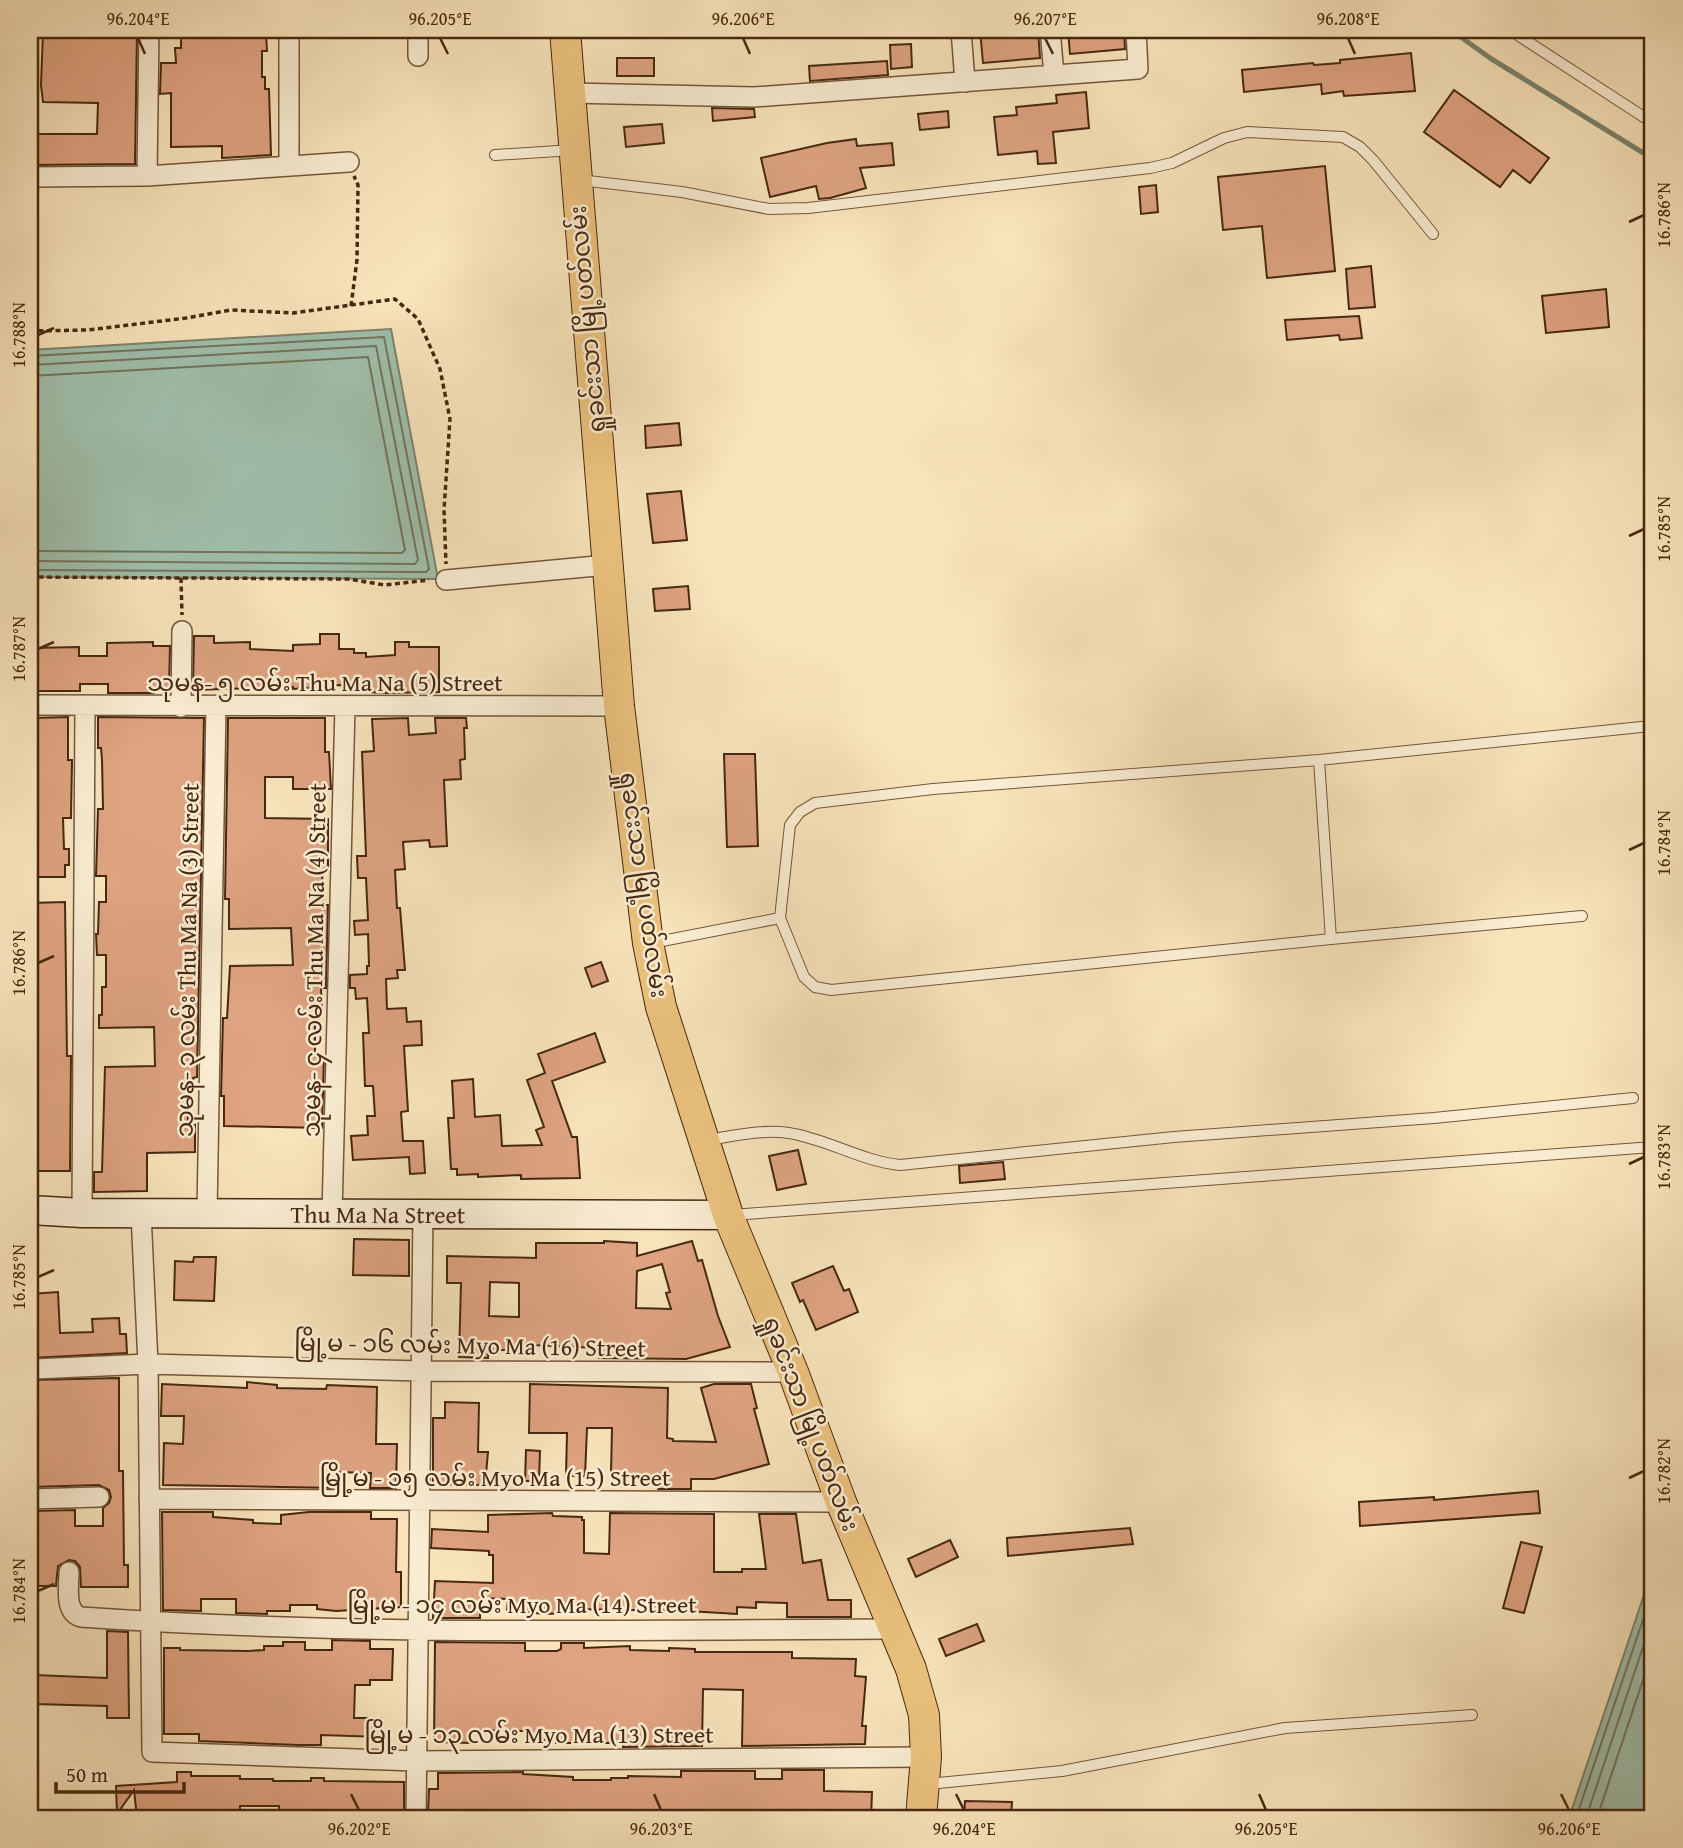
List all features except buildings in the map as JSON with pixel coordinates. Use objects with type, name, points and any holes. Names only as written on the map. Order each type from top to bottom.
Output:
[{"type":"main road","name":"ရှုခင်းသာ မြို့ပတ်လမ်း","points":[[565,30],[620,706],[649,943],[661,1007],[728,1215],[793,1372],[841,1502],[911,1669],[924,1715],[925,1771],[921,1818]]},
{"type":"street","points":[[147,176],[149,30]]},
{"type":"street","points":[[289,30],[289,166]]},
{"type":"street","points":[[418,30],[418,56]]},
{"type":"street","points":[[961,30],[965,82]]},
{"type":"street","points":[[1050,30],[1054,75]]},
{"type":"street","points":[[570,93],[754,97],[1138,69],[1136,30]]},
{"type":"street","points":[[30,177],[147,176],[349,162]]},
{"type":"street","points":[[446,580],[607,565]]},
{"type":"street","points":[[181,706],[182,631]]},
{"type":"street","name":"သုမန- ၅ လမ်း Thu Ma Na (5) Street","points":[[30,705],[620,706]]},
{"type":"street","points":[[82,1213],[85,706]]},
{"type":"street","name":"သုမန- ၃ လမ်း Thu Ma Na (3) Street","points":[[207,1213],[216,706]]},
{"type":"street","name":"သုမန- ၄ လမ်း Thu Ma Na (4) Street","points":[[332,1214],[345,707]]},
{"type":"street","name":"Thu Ma Na Street","points":[[30,1210],[82,1213],[728,1215]]},
{"type":"street","points":[[141,1213],[148,1364],[149,1622]]},
{"type":"street","points":[[416,1818],[423,1213]]},
{"type":"street","name":"မြို့မ - ၁၆ လမ်း Myo Ma (16) Street","points":[[34,1369],[148,1364],[421,1371],[793,1372]]},
{"type":"street","points":[[30,1499],[99,1497]]},
{"type":"street","name":"မြို့မ - ၁၅ လမ်း Myo Ma (15) Street","points":[[149,1499],[841,1502]]},
{"type":"street","name":"မြို့မ - ၁၄ လမ်း Myo Ma (14) Street","points":[[69,1572],[70,1610],[74,1615],[149,1622],[418,1631],[894,1629]]},
{"type":"street","name":"မြို့မ - ၁၃ လမ်း Myo Ma (13) Street","points":[[149,1622],[152,1752],[925,1771]]},
{"type":"lane","points":[[1510,30],[1653,123]]},
{"type":"lane","points":[[495,155],[575,165],[682,192],[769,209],[808,208],[1150,168],[1172,163],[1224,138],[1247,132],[1343,137],[1360,147],[1373,160],[1433,234]]},
{"type":"lane","points":[[1582,916],[831,990],[815,987],[804,977],[780,918],[790,825],[800,812],[815,803],[933,789],[1319,760],[1651,726]]},
{"type":"lane","points":[[1319,760],[1331,939]]},
{"type":"lane","points":[[649,943],[780,918]]},
{"type":"lane","points":[[704,1140],[758,1132],[792,1133],[882,1163],[900,1165],[1174,1137],[1434,1118],[1633,1098]]},
{"type":"lane","points":[[728,1215],[1653,1147]]},
{"type":"lane","points":[[925,1771],[1062,1771],[1285,1728],[1472,1715]]},
{"type":"path","points":[[349,162],[358,184],[357,260],[351,306]]},
{"type":"path","points":[[30,331],[88,330],[231,310],[293,313],[396,299],[418,319],[440,369],[450,418],[444,510],[446,580],[419,579],[385,585],[348,579],[30,577]]},
{"type":"path","points":[[181,578],[182,631]]},
{"type":"water","points":[[391,329],[438,579],[30,577],[30,350]]},
{"type":"water","points":[[1653,1568],[1653,1818],[1569,1818]]},
{"type":"waterway","points":[[1451,30],[1490,58],[1653,159]]}]
